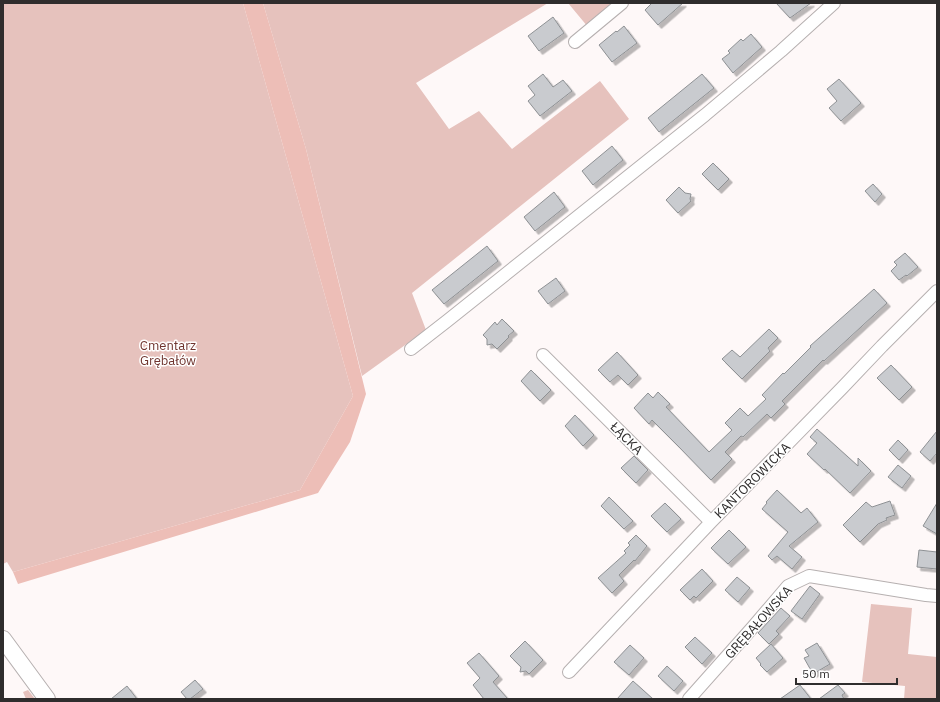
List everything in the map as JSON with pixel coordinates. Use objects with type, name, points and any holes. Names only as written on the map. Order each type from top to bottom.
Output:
[{"type":"street","points":[[575,42],[622,3]]},
{"type":"street","points":[[411,349],[705,115],[781,51],[834,3]]},
{"type":"street","name":"KANTOROWICKA","points":[[569,672],[711,522],[937,291]]},
{"type":"street","name":"ŁĄCKA","points":[[543,355],[711,522]]},
{"type":"street","name":"GRĘBAŁOWSKA","points":[[689,699],[788,586],[809,576],[937,596]]},
{"type":"street","points":[[3,639],[47,699]]},
{"type":"green space","name":"Cmentarz Grębałów","points":[[3,3],[243,3],[353,396],[300,490],[13,572],[7,562],[3,564]]},
{"type":"green space","points":[[263,3],[548,3],[416,83],[449,129],[479,111],[512,149],[600,81],[629,119],[412,293],[426,330],[362,376],[306,149]]},
{"type":"green space","points":[[568,3],[617,3],[588,27]]},
{"type":"green space","points":[[871,604],[912,608],[908,654],[937,657],[937,699],[904,699],[905,686],[862,682]]},
{"type":"green space","points":[[28,690],[35,699],[26,699],[23,692]]},
{"type":"shaded area","points":[[243,3],[263,3],[306,149],[366,394],[350,442],[318,493],[18,584],[13,572],[300,490],[353,396]]},
{"type":"building","points":[[652,3],[683,3],[658,25],[645,10]]},
{"type":"building","points":[[776,3],[811,3],[790,18]]},
{"type":"building","points":[[553,17],[564,33],[539,51],[528,36]]},
{"type":"building","points":[[624,26],[637,43],[612,62],[599,45]]},
{"type":"building","points":[[751,34],[762,47],[733,73],[722,59],[730,53],[728,51],[741,39],[743,41]]},
{"type":"building","points":[[543,74],[553,87],[563,80],[572,91],[540,116],[528,101],[535,95],[528,86]]},
{"type":"building","points":[[702,74],[714,88],[659,132],[648,118]]},
{"type":"building","points":[[839,79],[861,103],[841,121],[829,108],[837,101],[827,89]]},
{"type":"building","points":[[612,146],[623,160],[593,185],[582,171]]},
{"type":"building","points":[[713,163],[729,179],[718,190],[702,174]]},
{"type":"building","points":[[873,184],[882,194],[875,202],[865,191]]},
{"type":"building","points":[[679,187],[685,193],[691,194],[691,201],[678,213],[666,200]]},
{"type":"building","points":[[554,192],[565,207],[535,231],[524,217]]},
{"type":"building","points":[[487,246],[498,261],[444,304],[432,290]]},
{"type":"building","points":[[905,253],[918,267],[907,276],[906,275],[899,280],[891,271],[897,265],[894,262]]},
{"type":"building","points":[[556,278],[565,291],[548,304],[538,291]]},
{"type":"building","points":[[874,289],[887,303],[824,361],[823,360],[782,401],[785,404],[771,418],[767,414],[725,452],[732,459],[711,480],[652,420],[649,424],[634,408],[648,393],[653,398],[658,392],[670,404],[666,407],[709,452],[732,430],[725,423],[740,408],[748,416],[766,399],[762,395],[783,373],[784,374],[811,347],[810,346]]},
{"type":"building","points":[[502,319],[514,331],[497,349],[492,344],[487,345],[487,339],[483,335],[495,322],[497,325]]},
{"type":"building","points":[[769,329],[778,338],[768,348],[770,351],[742,379],[722,359],[732,350],[740,357]]},
{"type":"building","points":[[617,352],[638,375],[628,385],[618,375],[610,382],[598,370]]},
{"type":"building","points":[[891,365],[912,387],[899,400],[877,378]]},
{"type":"building","points":[[531,370],[551,390],[540,401],[521,381]]},
{"type":"building","points":[[575,415],[594,435],[583,446],[565,426]]},
{"type":"building","points":[[817,429],[858,466],[858,458],[871,471],[850,493],[807,454],[817,443],[810,437]]},
{"type":"building","points":[[937,431],[937,453],[930,461],[920,452]]},
{"type":"building","points":[[898,440],[908,450],[899,460],[889,450]]},
{"type":"building","points":[[634,456],[648,470],[636,483],[621,468]]},
{"type":"building","points":[[898,465],[911,476],[902,488],[888,477]]},
{"type":"building","points":[[777,490],[801,513],[807,508],[818,522],[789,546],[802,557],[792,569],[777,556],[772,560],[768,556],[788,532],[762,509]]},
{"type":"building","points":[[609,497],[633,521],[624,529],[601,506]]},
{"type":"building","points":[[890,501],[895,515],[886,518],[887,520],[878,524],[860,542],[843,525],[866,502],[872,507]]},
{"type":"building","points":[[665,503],[681,519],[667,532],[651,516]]},
{"type":"building","points":[[937,503],[937,534],[923,526]]},
{"type":"building","points":[[729,530],[746,547],[728,564],[711,548]]},
{"type":"building","points":[[636,535],[647,546],[635,561],[634,560],[619,575],[624,581],[612,593],[598,578],[626,553],[624,551],[630,545],[628,543]]},
{"type":"building","points":[[919,550],[937,552],[937,569],[917,567]]},
{"type":"building","points":[[702,569],[713,581],[696,598],[694,596],[690,600],[680,590]]},
{"type":"building","points":[[737,577],[750,588],[738,602],[725,590]]},
{"type":"building","points":[[810,586],[820,594],[802,619],[791,611]]},
{"type":"building","points":[[781,608],[790,616],[776,631],[779,634],[769,644],[758,633]]},
{"type":"building","points":[[695,637],[712,653],[702,664],[685,647]]},
{"type":"building","points":[[525,641],[543,660],[529,674],[526,671],[520,672],[521,667],[510,656]]},
{"type":"building","points":[[817,643],[830,664],[813,674],[804,658],[809,656],[805,650]]},
{"type":"building","points":[[771,644],[783,658],[767,672],[756,658]]},
{"type":"building","points":[[630,645],[644,658],[629,675],[614,662]]},
{"type":"building","points":[[479,653],[499,676],[493,682],[508,699],[484,699],[473,685],[480,678],[467,663]]},
{"type":"building","points":[[667,666],[683,681],[674,691],[658,676]]},
{"type":"building","points":[[195,680],[203,689],[190,699],[187,699],[181,692]]},
{"type":"building","points":[[633,681],[653,699],[617,699]]},
{"type":"building","points":[[800,685],[811,699],[780,699]]},
{"type":"building","points":[[838,685],[845,693],[842,695],[844,699],[819,699]]},
{"type":"building","points":[[127,686],[137,699],[111,699]]}]
